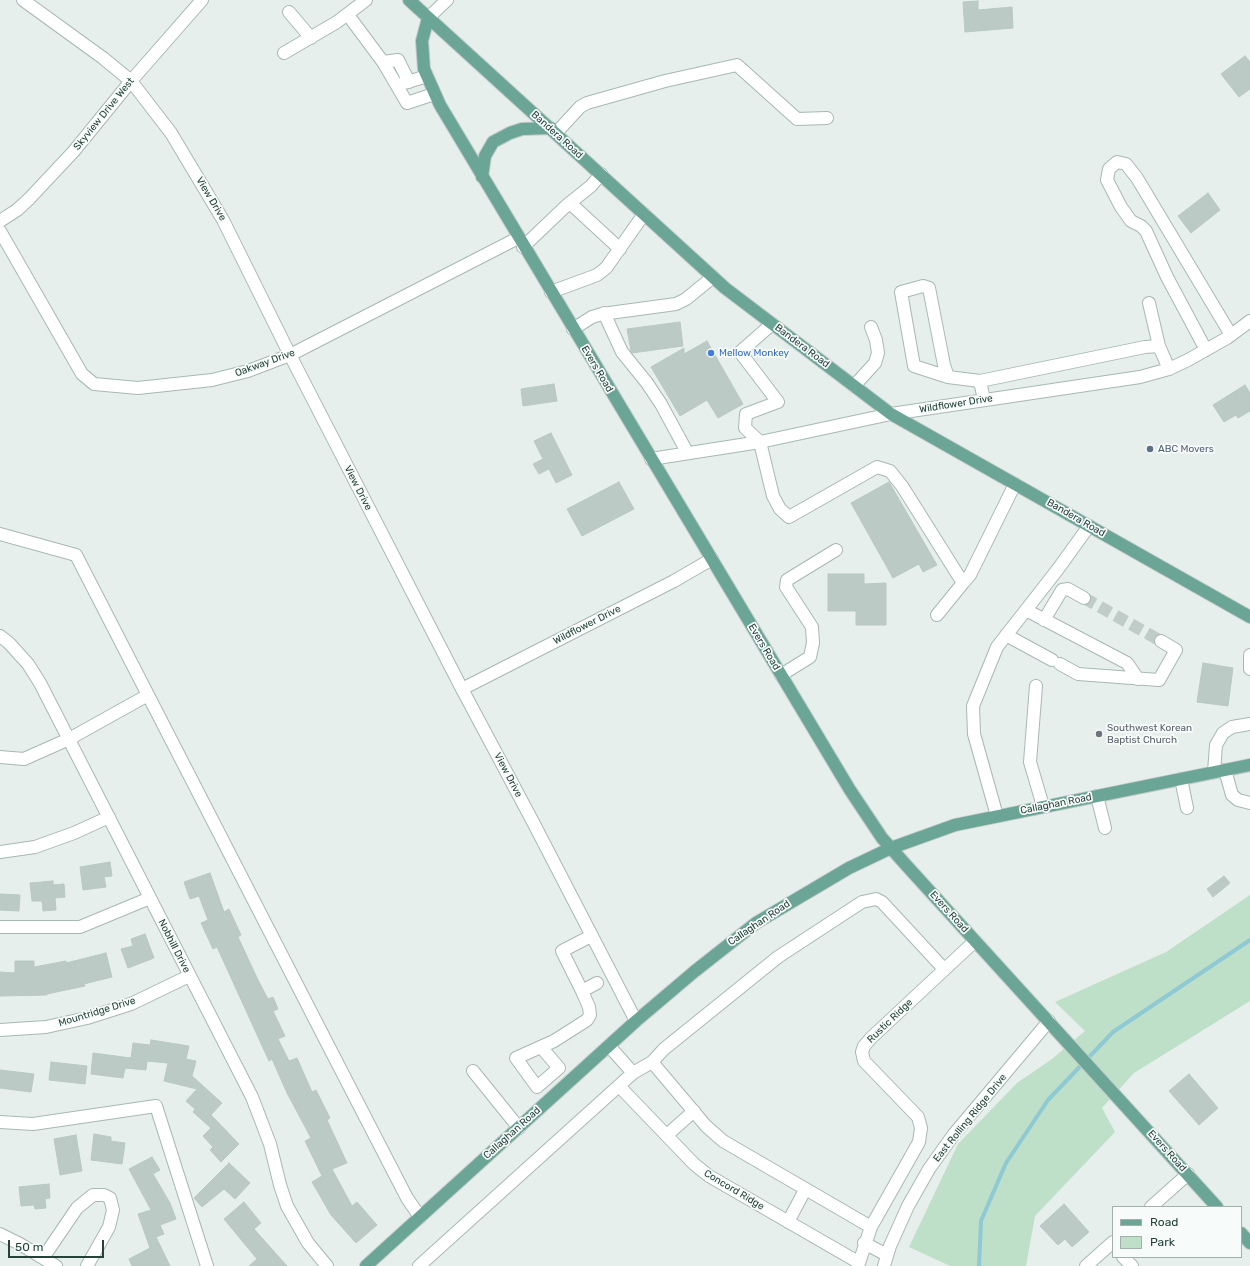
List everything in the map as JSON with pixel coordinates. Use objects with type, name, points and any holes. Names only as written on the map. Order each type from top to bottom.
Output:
[{"type":"main road","name":"Bandera Road","points":[[409,0],[713,277],[772,324],[891,414],[1250,617]]},
{"type":"main road","name":"Evers Road","points":[[428,18],[422,41],[424,69],[434,94],[482,177],[850,790],[882,838],[1216,1206]]},
{"type":"main road","points":[[482,177],[485,156],[493,142],[510,133],[522,129],[553,131]]},
{"type":"main road","name":"Callaghan Road","points":[[366,1266],[636,1021],[730,942],[756,923],[849,868],[891,848],[955,825],[1250,765]]},
{"type":"main road","points":[[1242,1234],[1250,1244]]},
{"type":"street","name":"View Drive","points":[[23,0],[103,58],[131,81],[171,133],[223,220],[290,355],[462,689],[636,1021]]},
{"type":"street","name":"Skyview Drive West","points":[[0,221],[29,199],[74,151],[131,81],[202,0]]},
{"type":"street","points":[[284,53],[348,15],[366,0]]},
{"type":"street","points":[[428,18],[447,0]]},
{"type":"street","points":[[289,12],[311,38]]},
{"type":"street","points":[[348,15],[383,62],[398,60],[407,103],[434,94]]},
{"type":"street","points":[[553,131],[580,107],[587,103],[665,81],[737,65],[797,119],[826,118]]},
{"type":"street","points":[[403,84],[427,76]]},
{"type":"street","points":[[1206,350],[1167,277],[1146,231],[1141,226],[1131,221],[1121,207],[1106,180],[1108,169],[1117,162],[1126,164],[1137,178],[1231,335]]},
{"type":"street","name":"Oakway Drive","points":[[0,231],[82,374],[94,384],[138,388],[212,380],[248,371],[290,355],[521,242],[570,204],[591,186],[601,174]]},
{"type":"street","points":[[570,204],[620,249]]},
{"type":"street","points":[[551,292],[597,275],[606,268],[644,214]]},
{"type":"street","points":[[573,329],[592,316],[604,313],[676,304],[686,299],[713,277]]},
{"type":"street","points":[[948,377],[944,365],[929,288],[924,286],[909,288],[901,292],[914,366],[948,377],[980,381],[1145,347],[1159,346]]},
{"type":"street","points":[[1149,303],[1159,346],[1169,369]]},
{"type":"street","points":[[604,313],[622,352],[647,383],[661,404],[687,452]]},
{"type":"street","name":"Wildflower Drive","points":[[651,459],[687,452],[760,442],[891,414],[1140,376],[1169,369],[1206,350],[1231,335],[1250,321]]},
{"type":"street","points":[[772,324],[740,352],[778,402],[746,414],[745,428],[760,442],[773,496],[780,509],[789,517],[877,467],[890,471],[902,486],[963,583]]},
{"type":"street","points":[[854,386],[875,364],[878,353],[876,340],[871,327]]},
{"type":"street","points":[[980,381],[984,400]]},
{"type":"street","points":[[937,615],[970,575],[1015,484]]},
{"type":"street","points":[[997,816],[974,734],[973,706],[997,647],[1089,526]]},
{"type":"street","points":[[0,534],[76,555],[407,1198],[420,1217]]},
{"type":"street","points":[[781,675],[810,657],[813,643],[812,627],[786,587],[787,580],[836,550]]},
{"type":"street","name":"Wildflower Drive","points":[[462,689],[674,581],[712,559]]},
{"type":"street","points":[[1044,620],[1062,590],[1068,589],[1084,598]]},
{"type":"street","points":[[1026,610],[1127,663],[1138,679]]},
{"type":"street","points":[[1006,635],[1078,674],[1160,680],[1176,650],[1161,641]]},
{"type":"street","name":"Nobhill Drive","points":[[0,636],[9,643],[28,664],[69,739],[262,1120],[287,1206],[308,1243],[327,1266]]},
{"type":"street","points":[[1250,655],[1250,669]]},
{"type":"street","points":[[1036,686],[1030,762],[1043,806]]},
{"type":"street","points":[[0,757],[24,759],[69,739],[148,695]]},
{"type":"street","points":[[1250,724],[1232,727],[1223,733],[1216,745],[1219,771],[1232,795],[1238,800],[1250,804]]},
{"type":"street","points":[[1181,779],[1187,808]]},
{"type":"street","points":[[1097,796],[1105,828]]},
{"type":"street","points":[[0,852],[35,847],[74,833],[109,817]]},
{"type":"street","points":[[0,927],[80,927],[150,898]]},
{"type":"street","points":[[419,1266],[633,1073],[652,1062],[664,1049],[778,957],[862,902],[876,900],[890,910],[944,969]]},
{"type":"street","points":[[541,1047],[588,1020],[590,1015],[589,1007],[562,951],[591,936]]},
{"type":"street","name":"Rustic Ridge","points":[[871,1227],[919,1142],[921,1128],[918,1117],[864,1061],[862,1052],[864,1046],[975,941]]},
{"type":"street","name":"Mountridge Drive","points":[[0,1030],[46,1027],[87,1018],[130,1004],[189,976]]},
{"type":"street","points":[[582,992],[597,983]]},
{"type":"street","name":"East Rolling Ridge Drive","points":[[885,1260],[908,1206],[929,1169],[954,1134],[1049,1021]]},
{"type":"street","points":[[609,1046],[633,1073]]},
{"type":"street","points":[[652,1062],[706,1126],[734,1148],[871,1227],[864,1243],[858,1264]]},
{"type":"street","points":[[473,1071],[519,1128]]},
{"type":"street","name":"Concord Ridge","points":[[619,1086],[694,1164],[709,1176],[858,1264]]},
{"type":"street","points":[[0,1122],[33,1124],[156,1106],[207,1266]]},
{"type":"street","points":[[667,1135],[694,1111]]},
{"type":"street","points":[[1152,1206],[1188,1174]]},
{"type":"street","points":[[788,1222],[805,1190]]},
{"type":"street","points":[[43,1258],[76,1208],[93,1195],[104,1195],[110,1198],[113,1210],[112,1216],[109,1227],[87,1266]]},
{"type":"street","points":[[0,1234],[56,1266]]},
{"type":"street","points":[[864,1243],[885,1260]]},
{"type":"street","points":[[1086,1266],[1112,1244]]},
{"type":"street","points":[[1124,1258],[1132,1266]]},
{"type":"green space","points":[[1250,895],[1250,1001],[1134,1073],[1102,1108],[1115,1132],[1035,1216],[1026,1266],[950,1266],[909,1247],[958,1144],[1017,1083],[1052,1059],[1085,1031],[1055,1002],[1166,952]]},
{"type":"building","points":[[978,1],[978,10],[1012,7],[1013,28],[965,32],[963,2]]},
{"type":"building","points":[[1245,56],[1250,62],[1250,89],[1239,97],[1221,74]]},
{"type":"building","points":[[1208,193],[1220,210],[1191,233],[1178,216]]},
{"type":"building","points":[[680,322],[683,346],[632,353],[627,329]]},
{"type":"building","points":[[707,341],[743,404],[718,418],[707,400],[680,416],[651,367],[684,348],[684,354]]},
{"type":"building","points":[[554,384],[557,401],[523,406],[521,389]]},
{"type":"building","points":[[1245,385],[1250,393],[1250,411],[1238,418],[1236,415],[1224,422],[1213,405]]},
{"type":"building","points":[[551,433],[572,475],[556,483],[549,469],[539,474],[533,464],[543,459],[534,441]]},
{"type":"building","points":[[619,482],[634,509],[582,536],[567,509]]},
{"type":"building","points":[[889,482],[937,565],[923,572],[919,564],[893,578],[851,503]]},
{"type":"building","points":[[828,574],[864,574],[864,584],[886,583],[886,625],[856,625],[856,611],[828,611]]},
{"type":"building","points":[[1203,663],[1233,668],[1228,706],[1197,702]]},
{"type":"building","points":[[110,862],[112,876],[104,877],[106,887],[83,890],[80,867]]},
{"type":"building","points":[[210,873],[224,912],[229,909],[241,935],[238,937],[258,980],[268,999],[273,997],[278,1009],[273,1011],[285,1036],[278,1039],[289,1061],[297,1058],[312,1092],[316,1090],[330,1118],[327,1120],[347,1163],[332,1169],[352,1206],[357,1202],[377,1225],[356,1243],[331,1215],[312,1182],[322,1176],[305,1141],[311,1138],[287,1093],[272,1059],[269,1061],[217,947],[213,949],[201,923],[208,920],[199,896],[190,899],[184,882]]},
{"type":"building","points":[[1224,876],[1230,883],[1213,897],[1207,889]]},
{"type":"building","points":[[53,881],[53,885],[64,884],[65,897],[55,898],[56,910],[43,911],[42,901],[32,901],[30,883]]},
{"type":"building","points":[[0,894],[20,895],[19,911],[0,910]]},
{"type":"building","points":[[145,934],[154,958],[128,968],[121,949],[133,946],[131,939]]},
{"type":"building","points":[[106,953],[112,977],[84,984],[85,986],[47,995],[0,996],[0,972],[15,973],[15,961],[34,961],[34,967],[66,961],[66,963]]},
{"type":"building","points":[[151,1040],[189,1046],[186,1059],[196,1061],[192,1076],[222,1103],[211,1115],[239,1144],[221,1162],[210,1150],[213,1147],[203,1136],[211,1128],[193,1112],[195,1109],[186,1101],[197,1089],[164,1081],[168,1063],[147,1061],[146,1070],[125,1068],[123,1078],[91,1074],[93,1053],[131,1058],[133,1043],[150,1045]]},
{"type":"building","points":[[51,1062],[87,1066],[85,1084],[49,1080]]},
{"type":"building","points":[[0,1070],[34,1074],[31,1092],[0,1088]]},
{"type":"building","points":[[1189,1074],[1218,1108],[1199,1125],[1169,1091]]},
{"type":"building","points":[[94,1134],[111,1137],[111,1141],[125,1143],[122,1164],[91,1160]]},
{"type":"building","points":[[76,1135],[82,1171],[60,1175],[54,1139]]},
{"type":"building","points":[[152,1157],[160,1170],[153,1174],[170,1203],[176,1219],[160,1225],[164,1234],[156,1237],[170,1266],[132,1266],[129,1259],[150,1248],[138,1214],[151,1210],[129,1169]]},
{"type":"building","points":[[229,1163],[250,1183],[235,1199],[224,1189],[202,1207],[194,1198]]},
{"type":"building","points":[[49,1184],[50,1198],[45,1199],[46,1208],[35,1209],[34,1205],[21,1206],[19,1187]]},
{"type":"building","points":[[244,1202],[261,1223],[254,1229],[287,1266],[249,1266],[257,1259],[224,1219]]},
{"type":"building","points":[[1064,1204],[1089,1232],[1072,1247],[1065,1239],[1058,1245],[1040,1226]]},
{"type":"waterway","points":[[979,1266],[981,1221],[1006,1163],[1048,1100],[1113,1032],[1250,940]]},
{"type":"tunnel","points":[[1084,598],[1161,641]]},
{"type":"place","name":"Mellow Monkey","points":[[711,353]]},
{"type":"place","name":"ABC Movers","points":[[1150,449]]},
{"type":"place","name":"Southwest Korean Baptist Church","points":[[1099,734]]}]
